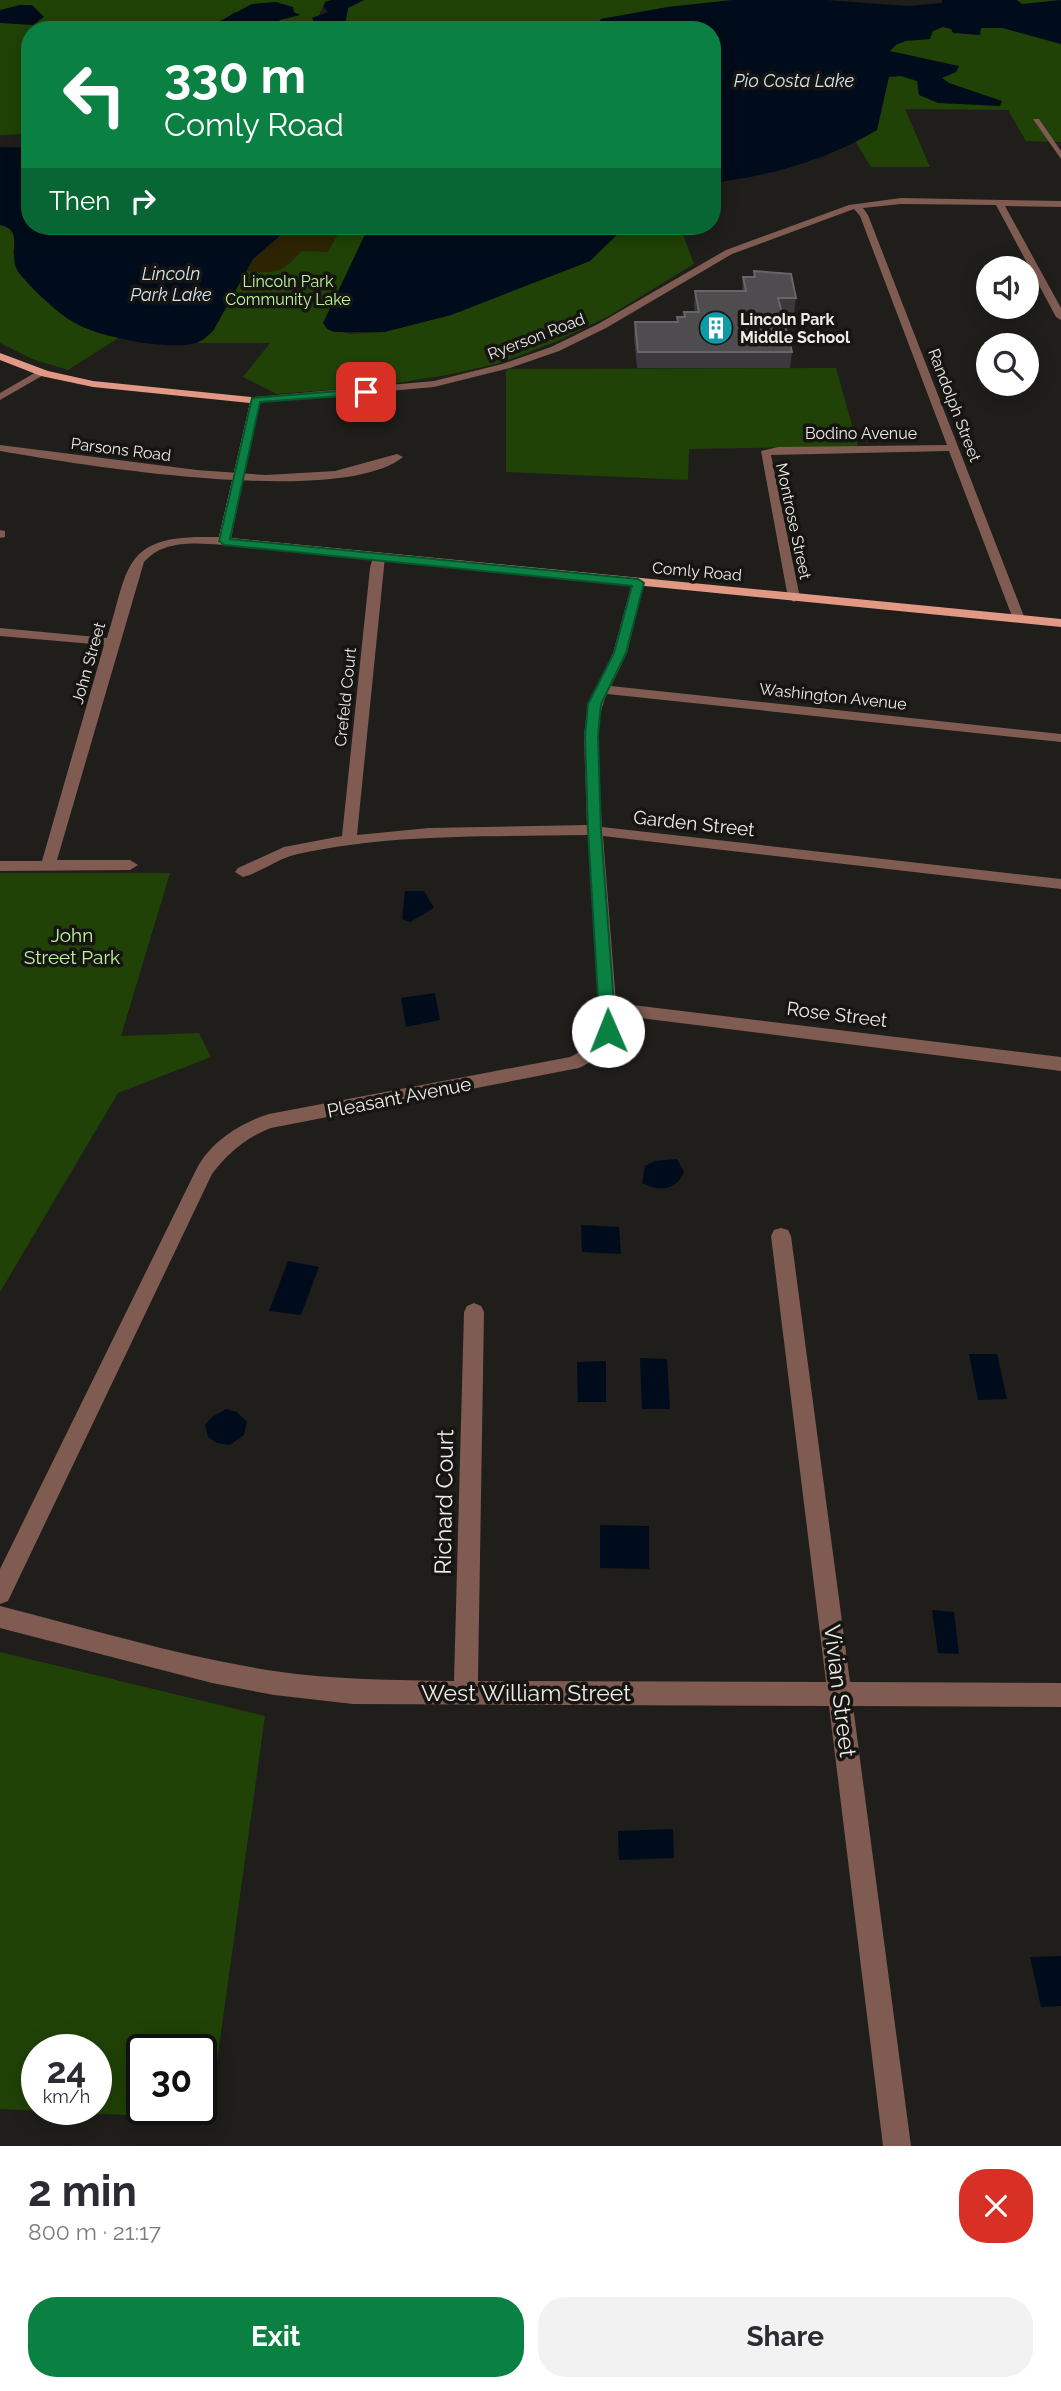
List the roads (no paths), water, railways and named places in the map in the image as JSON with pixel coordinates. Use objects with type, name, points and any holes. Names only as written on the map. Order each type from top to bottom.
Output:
[{"type":"main road","name":"Ryerson Road","points":[[0,356],[42,373],[93,384],[256,400]]},
{"type":"main road","points":[[166,393],[231,405],[243,411],[250,420]]},
{"type":"main road","points":[[224,541],[256,400]]},
{"type":"main road","name":"Comly Road","points":[[224,541],[1061,623]]},
{"type":"street","points":[[1036,121],[1061,157]]},
{"type":"street","name":"Ryerson Road","points":[[256,400],[449,382],[506,366],[555,349],[602,326],[729,252],[856,206],[901,201],[1061,204]]},
{"type":"street","points":[[999,203],[1061,317]]},
{"type":"street","name":"Randolph Street","points":[[856,206],[864,215],[1019,619]]},
{"type":"street","points":[[0,397],[42,373]]},
{"type":"street","name":"Parsons Road","points":[[0,447],[39,455],[162,470],[239,475],[328,475],[377,466],[397,457]]},
{"type":"street","name":"Bodino Avenue","points":[[767,452],[955,448]]},
{"type":"street","name":"Montrose Street","points":[[767,452],[765,461],[783,535],[794,598]]},
{"type":"street","name":"John Street","points":[[48,866],[111,642],[138,561],[144,552],[163,544],[224,541]]},
{"type":"street","name":"Crefeld Court","points":[[349,841],[376,568],[380,557]]},
{"type":"street","name":"Pleasant Avenue","points":[[0,1593],[177,1225],[205,1170],[218,1152],[247,1131],[269,1121],[573,1063],[592,1054],[605,1039],[608,1031],[608,1008],[594,831],[591,736],[594,704],[614,670],[638,583]]},
{"type":"street","points":[[0,632],[111,642]]},
{"type":"street","name":"Washington Avenue","points":[[601,689],[1061,738]]},
{"type":"street","name":"Garden Street","points":[[243,872],[289,851],[349,841],[429,833],[594,831],[1061,884]]},
{"type":"street","points":[[0,866],[130,865]]},
{"type":"street","name":"Rose Street","points":[[608,1008],[1061,1064]]},
{"type":"street","name":"Vivian Street","points":[[781,1236],[897,2146]]},
{"type":"street","name":"Richard Court","points":[[466,1693],[474,1312]]},
{"type":"street","name":"West William Street","points":[[0,1617],[212,1671],[274,1683],[353,1692],[1061,1695]]},
{"type":"water","points":[[364,0],[348,8],[346,21],[314,21],[312,18],[328,12],[324,7],[325,2]]},
{"type":"water","name":"Pio Costa Lake","points":[[733,0],[826,0],[908,6],[942,3],[942,0],[1017,0],[1022,4],[1061,0],[1061,44],[1002,28],[981,28],[980,35],[953,33],[951,29],[943,27],[933,31],[930,39],[906,41],[896,45],[890,51],[959,66],[956,72],[942,78],[949,83],[1002,101],[1000,106],[938,103],[919,95],[917,81],[901,76],[889,77],[877,130],[838,150],[798,165],[721,182],[721,21],[599,21],[668,7]]},
{"type":"water","points":[[276,2],[293,7],[294,12],[300,15],[279,21],[220,21],[252,4]]},
{"type":"water","points":[[32,5],[44,17],[38,21],[21,21],[21,24],[0,23],[0,10]]},
{"type":"water","name":"Lincoln Park Lake","points":[[0,147],[21,148],[21,235],[281,235],[253,259],[213,331],[196,343],[169,345],[100,333],[61,314],[19,273],[14,259],[12,232],[0,225]]},
{"type":"water","points":[[365,235],[617,235],[590,261],[451,315],[384,332],[334,332],[327,329],[323,323]]},
{"type":"water","points":[[405,891],[424,891],[434,908],[410,922],[402,919]]},
{"type":"water","points":[[435,993],[440,1020],[406,1027],[401,998]]},
{"type":"water","points":[[677,1159],[684,1172],[677,1183],[667,1188],[655,1188],[642,1183],[645,1166],[655,1161]]},
{"type":"water","points":[[581,1225],[619,1227],[621,1254],[582,1252]]},
{"type":"water","points":[[288,1261],[319,1267],[301,1315],[269,1311]]},
{"type":"water","points":[[969,1354],[997,1354],[1007,1399],[978,1400]]},
{"type":"water","points":[[640,1358],[667,1359],[670,1409],[642,1409]]},
{"type":"water","points":[[606,1361],[606,1402],[578,1402],[577,1362]]},
{"type":"water","points":[[226,1409],[237,1412],[247,1422],[244,1435],[230,1445],[217,1443],[208,1437],[205,1425],[212,1417]]},
{"type":"water","points":[[600,1525],[649,1526],[649,1569],[600,1568]]},
{"type":"water","points":[[932,1610],[954,1612],[959,1654],[938,1653]]},
{"type":"water","points":[[673,1829],[674,1858],[619,1860],[618,1831]]},
{"type":"water","points":[[1061,1956],[1061,2006],[1041,2007],[1030,1957]]},
{"type":"place","name":"Lincoln Park Middle School","points":[[716,328]]},
{"type":"park label","name":"Lincoln Park Community Lake","points":[[288,290]]},
{"type":"park label","name":"John Street Park","points":[[72,946]]}]
